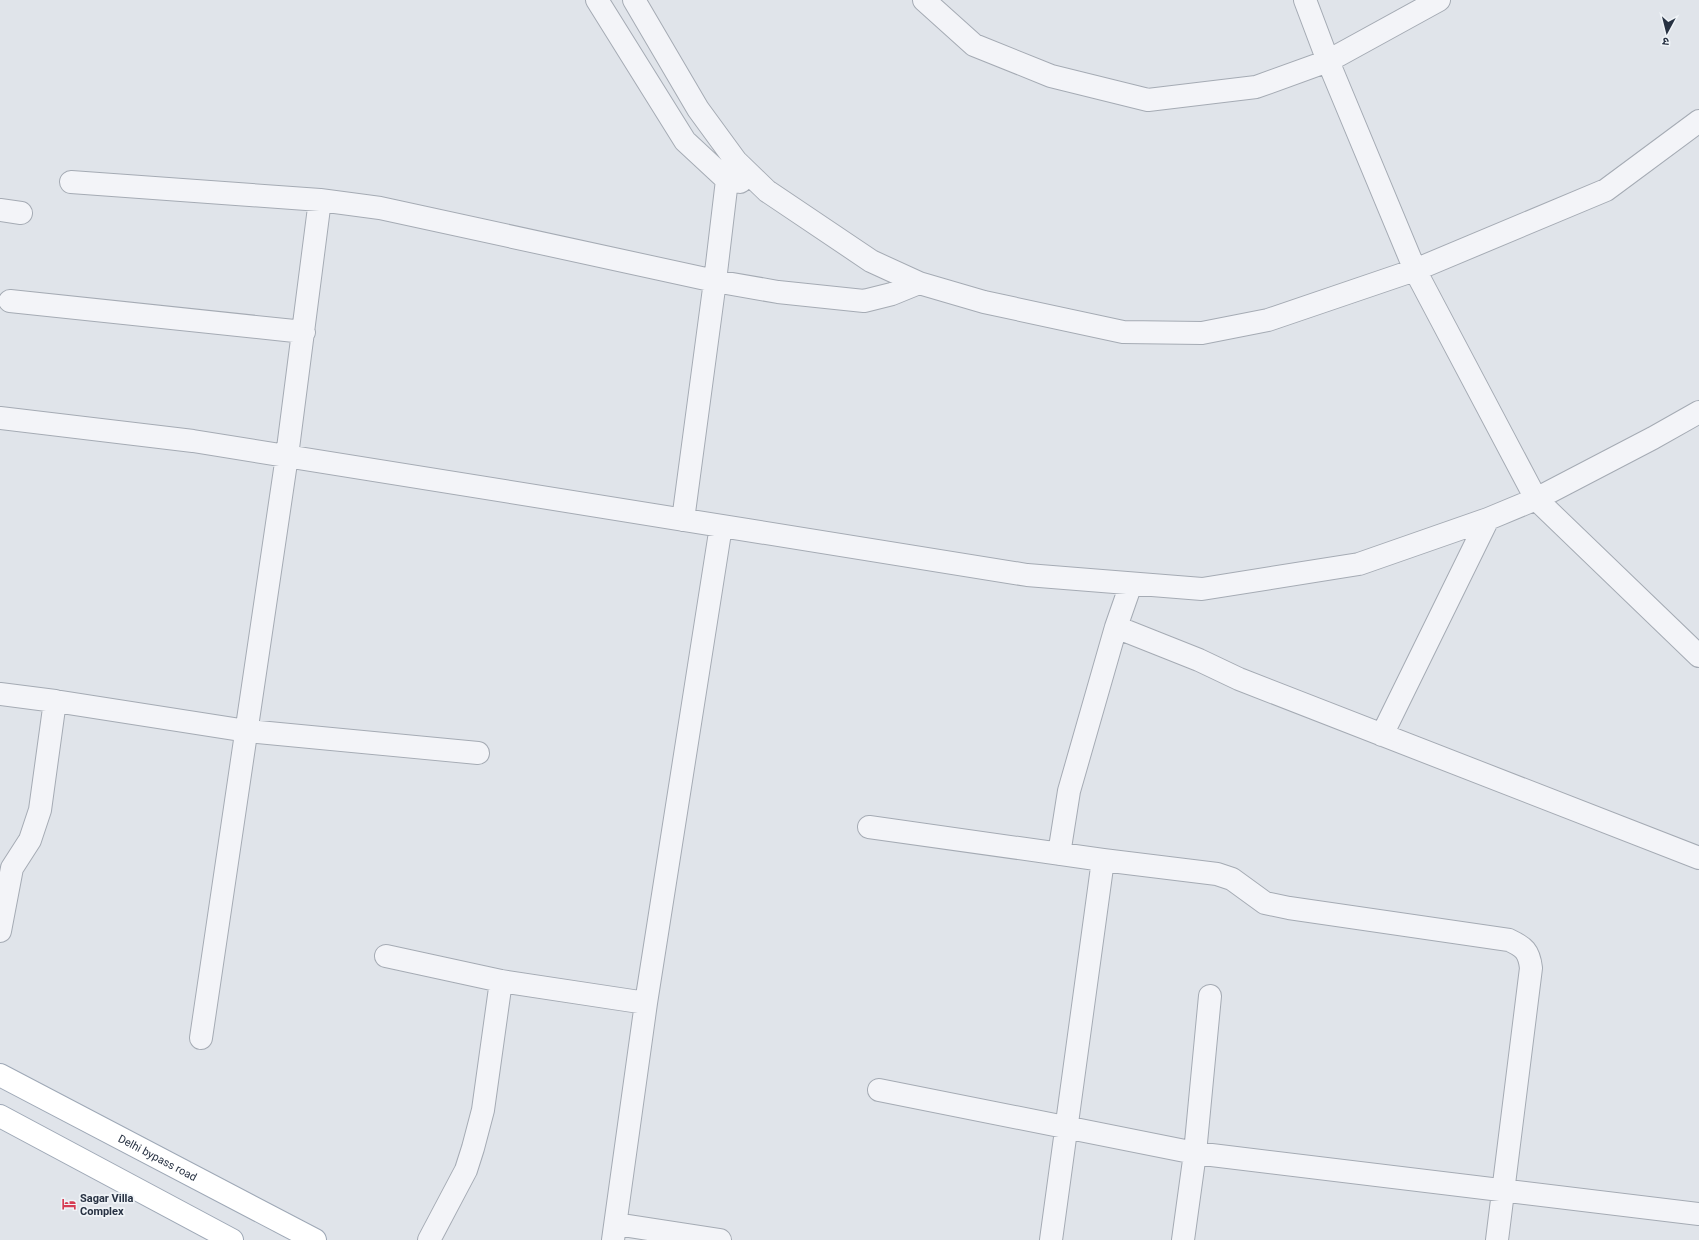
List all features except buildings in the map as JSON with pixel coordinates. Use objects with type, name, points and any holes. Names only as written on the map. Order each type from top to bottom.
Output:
[{"type":"main road","name":"Delhi bypass road","points":[[0,1076],[315,1240]]},
{"type":"main road","points":[[0,1116],[232,1240]]},
{"type":"street","points":[[597,0],[685,142],[731,171],[759,185],[870,261],[919,283],[984,302],[1123,332],[1202,333],[1268,320],[1415,270],[1606,190],[1699,121]]},
{"type":"street","points":[[634,0],[698,108],[731,171],[683,520]]},
{"type":"street","points":[[924,0],[974,45],[1051,76],[1148,100],[1256,88],[1328,61],[1439,0]]},
{"type":"street","points":[[1305,0],[1328,61],[1415,270],[1536,499],[1699,656]]},
{"type":"street","points":[[71,182],[320,200],[380,208],[715,281],[778,292],[864,302],[892,294],[919,283]]},
{"type":"street","points":[[201,1038],[287,456],[320,200]]},
{"type":"street","points":[[10,301],[304,332]]},
{"type":"street","points":[[0,418],[193,441],[1027,575],[1202,589],[1359,564],[1488,519],[1536,499],[1653,438],[1699,412]]},
{"type":"street","points":[[1382,735],[1488,519]]},
{"type":"street","points":[[720,1240],[614,1232],[646,1003],[721,526]]},
{"type":"street","points":[[1059,854],[1069,791],[1116,627],[1131,584]]},
{"type":"street","points":[[1116,627],[1198,660],[1239,679],[1699,858]]},
{"type":"street","points":[[0,694],[55,701],[247,731],[478,753]]},
{"type":"street","points":[[0,931],[12,868],[30,840],[40,810],[55,701]]},
{"type":"street","points":[[869,826],[1059,854],[1217,874],[1232,879],[1265,902],[1289,908],[1509,940],[1521,945],[1530,956],[1531,968],[1497,1240]]},
{"type":"street","points":[[1050,1240],[1103,860]]},
{"type":"street","points":[[386,956],[501,981],[646,1003]]},
{"type":"street","points":[[429,1240],[466,1170],[474,1148],[483,1110],[501,981]]},
{"type":"street","points":[[1183,1240],[1195,1153],[1210,996]]},
{"type":"street","points":[[879,1090],[1195,1153],[1699,1214]]},
{"type":"place","name":"Sagar Villa Complex","points":[[69,1204]]}]
